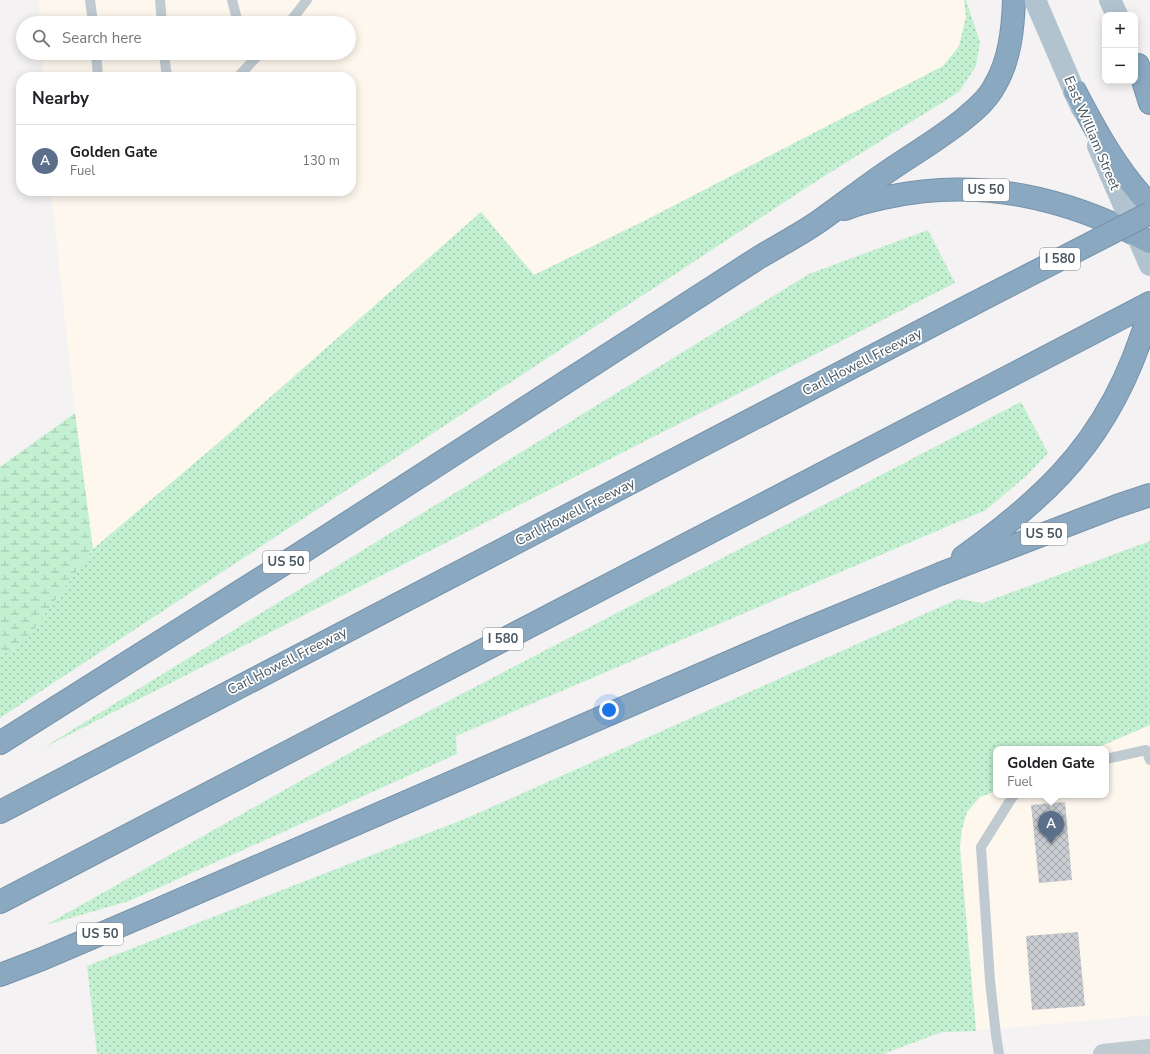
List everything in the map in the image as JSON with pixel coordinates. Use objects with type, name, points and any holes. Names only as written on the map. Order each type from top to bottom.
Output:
[{"type":"highway","points":[[818,222],[877,178],[954,127],[972,113],[986,99],[996,85],[1006,56],[1011,34],[1014,0]]},
{"type":"highway","points":[[1138,64],[1150,103]]},
{"type":"highway","points":[[1074,91],[1104,144],[1125,177],[1150,205]]},
{"type":"highway","name":"US 50","points":[[0,743],[301,553],[758,258],[818,222],[854,206],[896,195],[931,190],[955,188],[976,189],[1021,195],[1060,204],[1114,224],[1143,239]]},
{"type":"highway","name":"Carl Howell Freeway","points":[[0,812],[1150,213]]},
{"type":"highway","name":"I 580","points":[[0,902],[1150,303]]},
{"type":"highway","points":[[940,574],[1014,518],[1060,475],[1079,452],[1106,413],[1123,381],[1138,347],[1150,309]]},
{"type":"highway","name":"US 50","points":[[0,975],[42,959],[792,635],[940,574],[1110,508],[1150,495]]},
{"type":"main road","name":"East William Street","points":[[1035,0],[1074,91],[1143,239],[1150,265]]},
{"type":"main road","points":[[1110,0],[1115,12]]},
{"type":"main road","points":[[1138,63],[1150,92]]},
{"type":"street","points":[[1110,1054],[1150,1049]]},
{"type":"lane","points":[[90,0],[92,16]]},
{"type":"lane","points":[[160,0],[161,16]]},
{"type":"lane","points":[[232,0],[236,16]]},
{"type":"lane","points":[[294,16],[307,0]]},
{"type":"lane","points":[[97,60],[98,72]]},
{"type":"lane","points":[[165,60],[167,72]]},
{"type":"lane","points":[[242,72],[253,60]]},
{"type":"lane","points":[[1109,758],[1146,750],[1150,760]]},
{"type":"lane","points":[[999,1054],[990,981],[981,847],[1012,798]]},
{"type":"shaded area","points":[[38,0],[964,0],[966,17],[959,46],[943,66],[648,219],[534,275],[481,212],[217,444],[93,549],[75,413],[52,196],[356,196],[356,72],[43,72],[42,60],[356,60],[356,16],[39,16]]},
{"type":"shaded area","points":[[1150,725],[1150,1015],[976,1031],[960,847],[962,829],[967,812],[980,797],[993,792],[993,798],[1109,798],[1109,746],[1101,746]]},
{"type":"green space","points":[[964,0],[966,0],[980,42],[976,66],[959,92],[815,182],[0,718],[0,656],[25,641],[93,549],[217,444],[481,212],[534,275],[648,219],[943,66],[959,46],[966,17]]},
{"type":"green space","points":[[928,230],[955,283],[43,748],[809,274]]},
{"type":"green space","points":[[1021,402],[1048,453],[1026,476],[986,510],[456,736],[457,754],[129,901],[46,925],[362,746]]},
{"type":"green space","points":[[75,413],[93,549],[25,641],[0,656],[0,467]]},
{"type":"green space","points":[[1150,541],[1150,725],[1101,746],[993,746],[993,792],[980,797],[967,812],[962,829],[960,847],[976,1031],[942,1032],[883,1054],[97,1054],[87,966],[467,818],[958,599],[983,603]]},
{"type":"building","points":[[1065,802],[1072,880],[1039,883],[1031,805]]},
{"type":"building","points":[[1078,932],[1085,1006],[1032,1010],[1026,936]]},
{"type":"place","name":"Golden Gate","points":[[1051,844]]}]
